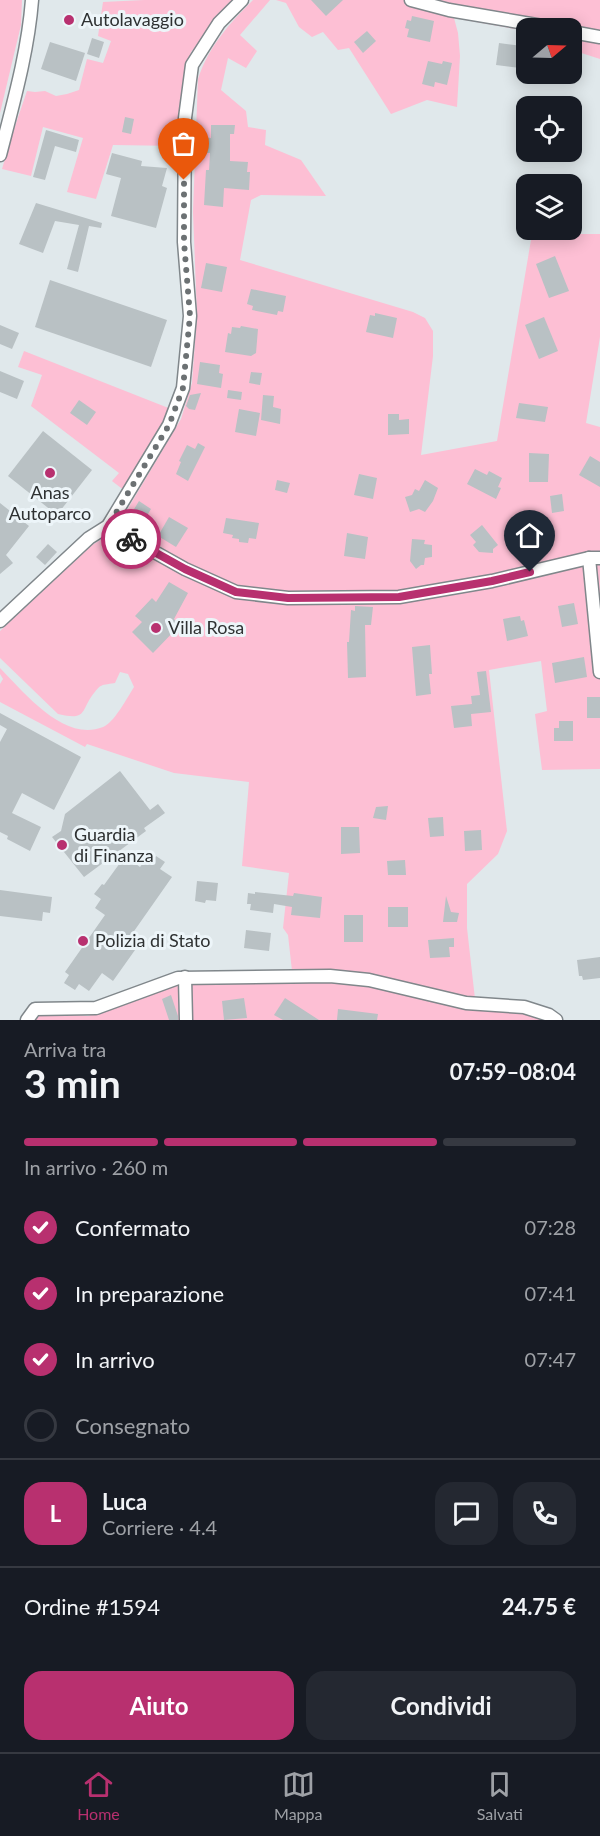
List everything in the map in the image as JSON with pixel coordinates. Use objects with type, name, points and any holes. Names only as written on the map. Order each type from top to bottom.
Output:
[{"type":"street","points":[[0,155],[30,25],[32,0]]},
{"type":"street","points":[[0,621],[89,538],[108,526],[169,425],[183,388],[190,316],[184,242],[185,118],[192,65],[219,23],[242,0]]},
{"type":"street","points":[[411,0],[449,10],[516,21]]},
{"type":"street","points":[[582,34],[600,38]]},
{"type":"street","points":[[108,526],[185,569],[236,592],[288,598],[399,597],[492,581],[595,558],[600,672]]},
{"type":"street","points":[[27,1020],[35,1009],[96,1008],[178,978],[330,976],[369,980],[466,1003],[524,1007],[549,1014],[556,1020]]},
{"type":"street","points":[[185,977],[186,1020]]},
{"type":"shaded area","points":[[0,0],[22,0],[21,25],[0,113]]},
{"type":"shaded area","points":[[238,0],[191,52],[186,73],[179,146],[113,145],[96,199],[67,192],[83,138],[43,127],[31,176],[2,169],[27,91],[45,91],[56,96],[79,90],[87,59],[103,63],[111,41],[98,36],[103,2]]},
{"type":"shaded area","points":[[253,0],[270,0],[240,35],[257,51],[246,68],[228,58],[221,90],[246,111],[248,127],[266,130],[265,145],[301,160],[326,196],[261,195],[251,200],[240,260],[413,312],[425,318],[433,331],[433,356],[421,455],[497,441],[531,240],[582,240],[582,234],[600,234],[600,337],[586,423],[600,427],[600,769],[542,770],[535,714],[547,711],[541,661],[489,670],[507,831],[498,854],[467,884],[467,928],[475,999],[292,971],[288,935],[283,928],[289,873],[242,866],[249,782],[174,773],[87,744],[85,747],[0,702],[0,684],[3,679],[0,668],[33,701],[60,722],[74,728],[88,730],[103,727],[112,721],[134,687],[128,674],[120,672],[115,683],[98,688],[82,713],[74,716],[58,714],[0,658],[0,631],[92,545],[111,537],[181,419],[192,383],[197,315],[193,212],[198,79],[208,56],[236,18]]},
{"type":"shaded area","points":[[276,0],[600,0],[600,59],[582,53],[582,18],[516,18],[516,29],[454,18],[460,56],[457,107],[427,100],[391,114],[349,48],[338,50],[323,32],[312,37],[299,27],[286,3]]},
{"type":"shaded area","points":[[24,351],[171,409],[125,491],[112,481],[119,473],[31,406],[42,375],[18,367]]},
{"type":"shaded area","points":[[293,980],[383,987],[524,1011],[545,1020],[35,1020],[40,1015],[50,1013],[88,1016],[178,984],[193,981]]},
{"type":"building","points":[[311,0],[343,0],[326,16]]},
{"type":"building","points":[[412,16],[434,21],[430,42],[407,37],[409,29],[405,28],[407,20],[411,21]]},
{"type":"building","points":[[367,31],[376,41],[363,53],[354,42]]},
{"type":"building","points":[[92,38],[104,42],[99,58],[87,54]]},
{"type":"building","points":[[50,42],[85,53],[76,81],[41,69]]},
{"type":"building","points":[[499,43],[516,45],[516,68],[496,65]]},
{"type":"building","points":[[428,61],[442,64],[443,61],[452,63],[447,85],[435,82],[434,87],[422,84]]},
{"type":"building","points":[[125,117],[134,119],[131,134],[122,132]]},
{"type":"building","points":[[211,125],[235,125],[234,134],[230,134],[230,161],[248,162],[247,172],[250,172],[249,190],[224,188],[223,207],[204,205],[206,170],[209,170],[210,153],[203,153],[203,137],[211,138]]},
{"type":"building","points":[[46,130],[79,140],[76,152],[55,146],[45,180],[33,177]]},
{"type":"building","points":[[112,153],[142,161],[141,166],[167,168],[162,186],[167,188],[156,228],[111,216],[121,178],[106,174]]},
{"type":"building","points":[[36,203],[102,223],[101,228],[89,226],[78,272],[67,269],[79,225],[55,221],[43,253],[19,244]]},
{"type":"building","points":[[555,256],[569,291],[549,298],[536,264]]},
{"type":"building","points":[[206,263],[227,267],[222,292],[201,288]]},
{"type":"building","points":[[50,280],[167,320],[151,367],[35,327]]},
{"type":"building","points":[[251,289],[286,296],[283,312],[278,311],[277,315],[252,310],[253,306],[247,304]]},
{"type":"building","points":[[375,313],[397,318],[393,338],[366,332],[370,315],[375,316]]},
{"type":"building","points":[[544,317],[558,351],[539,359],[525,325]]},
{"type":"building","points":[[0,325],[19,333],[12,349],[0,344]]},
{"type":"building","points":[[241,326],[258,329],[256,353],[251,356],[225,352],[228,333],[231,334],[232,327],[240,328]]},
{"type":"building","points":[[200,362],[220,365],[219,373],[223,374],[221,388],[197,384]]},
{"type":"building","points":[[0,371],[24,381],[17,399],[0,392]]},
{"type":"building","points":[[251,372],[262,373],[260,385],[249,383]]},
{"type":"building","points":[[228,390],[242,392],[241,400],[227,398]]},
{"type":"building","points":[[201,393],[195,410],[189,409],[186,406],[190,395]]},
{"type":"building","points":[[263,395],[274,396],[273,407],[281,409],[280,424],[261,420]]},
{"type":"building","points":[[79,400],[96,412],[87,425],[70,413]]},
{"type":"building","points":[[519,403],[548,407],[545,422],[516,418]]},
{"type":"building","points":[[239,409],[260,413],[256,436],[235,432]]},
{"type":"building","points":[[388,414],[399,414],[399,420],[409,419],[409,434],[388,435]]},
{"type":"building","name":"Anas Autoparco","points":[[43,431],[92,470],[57,515],[8,476]]},
{"type":"building","points":[[198,443],[205,447],[188,481],[176,474],[181,462],[179,461],[187,445],[195,449]]},
{"type":"building","points":[[529,453],[549,454],[548,482],[529,482]]},
{"type":"building","points":[[590,456],[600,462],[600,487],[579,475]]},
{"type":"building","points":[[475,469],[487,475],[489,471],[502,478],[496,499],[467,484]]},
{"type":"building","points":[[359,474],[377,478],[373,499],[354,495]]},
{"type":"building","points":[[277,480],[290,483],[287,493],[275,490]]},
{"type":"building","points":[[425,480],[438,488],[433,501],[425,512],[419,509],[410,512],[405,497],[412,495],[415,489],[419,491]]},
{"type":"building","points":[[562,494],[564,511],[552,513],[550,496]]},
{"type":"building","points":[[139,501],[151,509],[145,519],[148,521],[143,530],[138,527],[136,530],[125,524]]},
{"type":"building","points":[[0,503],[29,526],[6,555],[13,563],[0,574]]},
{"type":"building","points":[[540,516],[544,541],[534,543],[529,518]]},
{"type":"building","points":[[169,517],[188,528],[176,547],[158,536]]},
{"type":"building","points":[[226,518],[259,523],[256,539],[249,538],[248,543],[239,542],[239,539],[232,538],[233,535],[223,533]]},
{"type":"building","points":[[482,525],[498,545],[493,549],[493,553],[479,552],[473,545],[476,542],[470,535]]},
{"type":"building","points":[[347,533],[368,537],[365,559],[344,556]]},
{"type":"building","points":[[412,539],[425,540],[424,544],[432,545],[432,557],[425,558],[424,565],[416,569],[410,561]]},
{"type":"building","points":[[48,544],[57,552],[45,565],[36,557]]},
{"type":"building","name":"Villa Rosa","points":[[169,582],[188,593],[174,619],[180,625],[153,653],[132,632],[142,622],[135,616],[152,598],[156,602]]},
{"type":"building","points":[[574,603],[578,624],[562,627],[558,606]]},
{"type":"building","points":[[355,606],[373,607],[371,625],[365,625],[366,677],[348,678],[347,642],[349,642],[351,610],[355,611]]},
{"type":"building","points":[[520,616],[521,621],[524,620],[528,636],[507,641],[503,619]]},
{"type":"building","points":[[430,645],[431,694],[416,696],[412,647]]},
{"type":"building","points":[[584,657],[587,677],[555,683],[552,663]]},
{"type":"building","points":[[486,671],[491,712],[471,714],[472,726],[454,728],[451,706],[472,704],[471,696],[480,695],[477,672]]},
{"type":"building","points":[[587,697],[600,697],[600,718],[587,718]]},
{"type":"building","points":[[0,713],[81,757],[54,810],[22,793],[12,813],[41,827],[30,851],[7,839],[8,836],[0,832],[0,742],[7,729],[0,725]]},
{"type":"building","points":[[559,721],[573,721],[573,741],[554,741],[554,728],[559,728]]},
{"type":"building","points":[[120,771],[150,810],[158,804],[165,813],[144,828],[146,831],[84,877],[52,837],[61,831],[65,814]]},
{"type":"building","points":[[388,806],[386,820],[373,818],[376,807]]},
{"type":"building","points":[[443,817],[444,836],[430,837],[428,818]]},
{"type":"building","points":[[341,827],[359,827],[360,853],[341,854]]},
{"type":"building","points":[[481,830],[482,850],[465,851],[464,831]]},
{"type":"building","points":[[125,856],[140,867],[146,859],[151,863],[156,856],[165,862],[160,869],[172,877],[125,944],[135,950],[113,981],[102,973],[89,991],[79,984],[75,990],[64,983],[69,975],[65,972],[105,915],[95,908],[101,899],[94,894],[102,884],[104,885]]},
{"type":"building","points":[[405,860],[406,875],[388,875],[387,861]]},
{"type":"building","points":[[197,881],[218,883],[216,901],[206,900],[205,903],[195,901]]},
{"type":"building","points":[[0,890],[52,897],[50,913],[43,912],[42,921],[0,916]]},
{"type":"building","points":[[255,892],[293,896],[294,893],[322,897],[320,918],[291,915],[292,907],[274,904],[273,913],[250,910],[251,904],[247,904],[248,893],[255,894]]},
{"type":"building","points":[[446,896],[451,912],[459,913],[457,922],[443,922]]},
{"type":"building","points":[[388,907],[408,907],[408,927],[388,927]]},
{"type":"building","points":[[344,915],[363,915],[363,942],[344,942]]},
{"type":"building","points":[[246,930],[271,933],[269,951],[244,948]]},
{"type":"building","points":[[454,938],[454,947],[449,947],[450,957],[430,958],[428,940]]},
{"type":"building","points":[[600,957],[600,978],[583,980],[582,976],[579,976],[577,960]]},
{"type":"building","points":[[171,995],[178,1020],[169,1020],[162,999]]},
{"type":"building","points":[[244,998],[247,1018],[224,1020],[222,1001]]},
{"type":"building","points":[[285,998],[319,1020],[283,1020],[274,1015]]},
{"type":"building","points":[[338,1009],[378,1014],[377,1020],[337,1020]]},
{"type":"way so far","points":[[131,539],[108,526],[169,425],[183,388],[190,316],[184,242],[184,180]]},
{"type":"place","name":"Autolavaggio","points":[[69,20]]},
{"type":"place","name":"Anas Autoparco","points":[[50,473]]},
{"type":"place","name":"Villa Rosa","points":[[156,628]]},
{"type":"place","name":"Guardia di Finanza","points":[[62,845]]},
{"type":"place","name":"Polizia di Stato","points":[[83,941]]},
{"type":"route","points":[[131,539],[185,569],[236,592],[288,598],[399,597],[530,572]]}]
